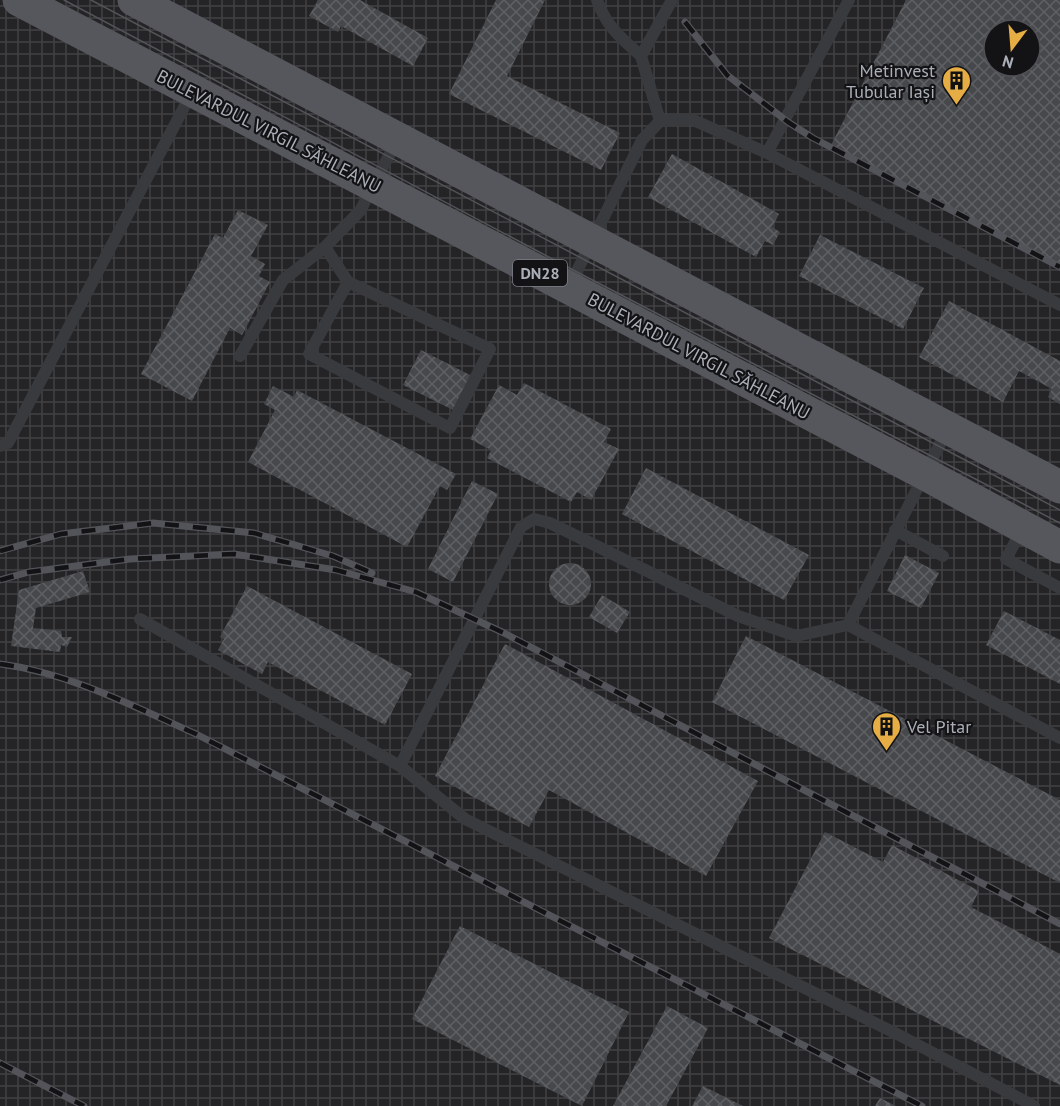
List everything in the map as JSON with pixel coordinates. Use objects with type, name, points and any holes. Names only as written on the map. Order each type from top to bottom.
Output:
[{"type":"main road","name":"BULEVARDUL VIRGIL SĂHLEANU","points":[[19,0],[925,474],[1060,547]]},
{"type":"main road","points":[[134,0],[1060,487]]},
{"type":"lane","points":[[597,0],[603,17],[641,56],[660,121]]},
{"type":"lane","points":[[641,56],[672,0]]},
{"type":"lane","points":[[767,153],[849,0]]},
{"type":"lane","points":[[0,446],[8,443],[192,92]]},
{"type":"lane","points":[[569,288],[642,140],[660,121],[691,119],[767,153],[1060,305]]},
{"type":"lane","points":[[240,356],[283,280],[325,247],[360,211],[398,139]]},
{"type":"lane","points":[[325,247],[348,282],[489,349],[450,428],[309,354],[348,282]]},
{"type":"lane","points":[[848,625],[948,428]]},
{"type":"lane","points":[[400,766],[521,527],[534,519],[550,523],[738,616],[796,636],[848,625],[1060,738]]},
{"type":"lane","points":[[1024,527],[1006,559],[1060,588]]},
{"type":"lane","points":[[895,530],[943,556]]},
{"type":"lane","points":[[140,620],[400,766],[465,819],[897,1034],[1034,1106]]},
{"type":"shaded area","points":[[0,0],[1060,0],[1060,1106],[0,1106]]},
{"type":"building","points":[[318,0],[360,0],[428,38],[413,66],[341,26],[338,32],[309,16]]},
{"type":"building","points":[[496,0],[545,0],[507,76],[620,133],[601,170],[449,94]]},
{"type":"building","name":"Metinvest Tubular Iași","points":[[906,0],[1060,0],[1060,265],[831,145]]},
{"type":"building","points":[[672,154],[779,214],[772,227],[780,232],[773,245],[765,241],[756,257],[648,197]]},
{"type":"building","points":[[238,210],[268,225],[251,256],[265,264],[259,276],[270,282],[242,335],[230,328],[192,401],[141,374],[215,234],[223,238]]},
{"type":"building","points":[[820,235],[924,288],[903,329],[799,276]]},
{"type":"building","points":[[949,301],[1060,361],[1060,404],[1048,397],[1052,389],[1019,371],[1003,402],[919,357]]},
{"type":"building","points":[[421,350],[472,376],[455,411],[403,385]]},
{"type":"building","points":[[524,383],[611,429],[604,442],[619,449],[591,500],[577,492],[571,502],[487,458],[491,450],[470,439],[499,385],[517,395]]},
{"type":"building","points":[[273,386],[294,397],[297,390],[456,474],[447,490],[440,486],[407,547],[248,462],[275,410],[264,404]]},
{"type":"building","points":[[646,468],[809,555],[784,600],[622,514]]},
{"type":"building","points":[[472,481],[498,494],[453,582],[428,569]]},
{"type":"building","points":[[905,555],[939,573],[921,608],[887,591]]},
{"type":"building","points":[[570,563],[585,569],[591,584],[585,599],[570,605],[555,599],[549,584],[555,569]]},
{"type":"building","points":[[83,571],[90,592],[36,608],[33,628],[61,631],[62,637],[72,637],[67,647],[61,645],[60,652],[11,646],[19,590]]},
{"type":"building","points":[[247,586],[412,674],[385,725],[268,662],[262,674],[218,650],[224,639],[220,637]]},
{"type":"building","points":[[602,595],[630,612],[617,633],[589,617]]},
{"type":"building","points":[[1004,611],[1060,640],[1060,684],[986,645]]},
{"type":"building","name":"Vel Pitar","points":[[746,636],[1060,800],[1060,883],[712,702]]},
{"type":"building","points":[[505,644],[758,781],[706,876],[549,790],[529,827],[435,776]]},
{"type":"building","points":[[825,832],[883,862],[892,845],[979,891],[971,907],[1060,954],[1060,1085],[769,938]]},
{"type":"building","points":[[460,926],[629,1012],[582,1106],[412,1019]]},
{"type":"building","points":[[667,1006],[708,1028],[666,1106],[613,1106]]},
{"type":"building","points":[[703,1086],[743,1106],[692,1106]]},
{"type":"building","points":[[880,1098],[896,1106],[875,1106]]},
{"type":"tram line","points":[[64,0],[577,272],[1060,523]]},
{"type":"tram line","points":[[91,0],[1060,510]]},
{"type":"railway","points":[[685,22],[727,75],[788,122],[813,138],[1060,267]]},
{"type":"railway","points":[[0,551],[61,534],[153,523],[254,533],[333,556],[372,573]]},
{"type":"railway","points":[[0,580],[29,572],[130,559],[234,554],[336,570],[416,592],[504,633],[1060,924]]},
{"type":"railway","points":[[0,664],[26,668],[76,683],[196,734],[922,1106]]},
{"type":"railway","points":[[0,1063],[84,1106]]},
{"type":"place","name":"Metinvest Tubular Iași","points":[[956,106]]},
{"type":"place","name":"Vel Pitar","points":[[886,752]]}]
